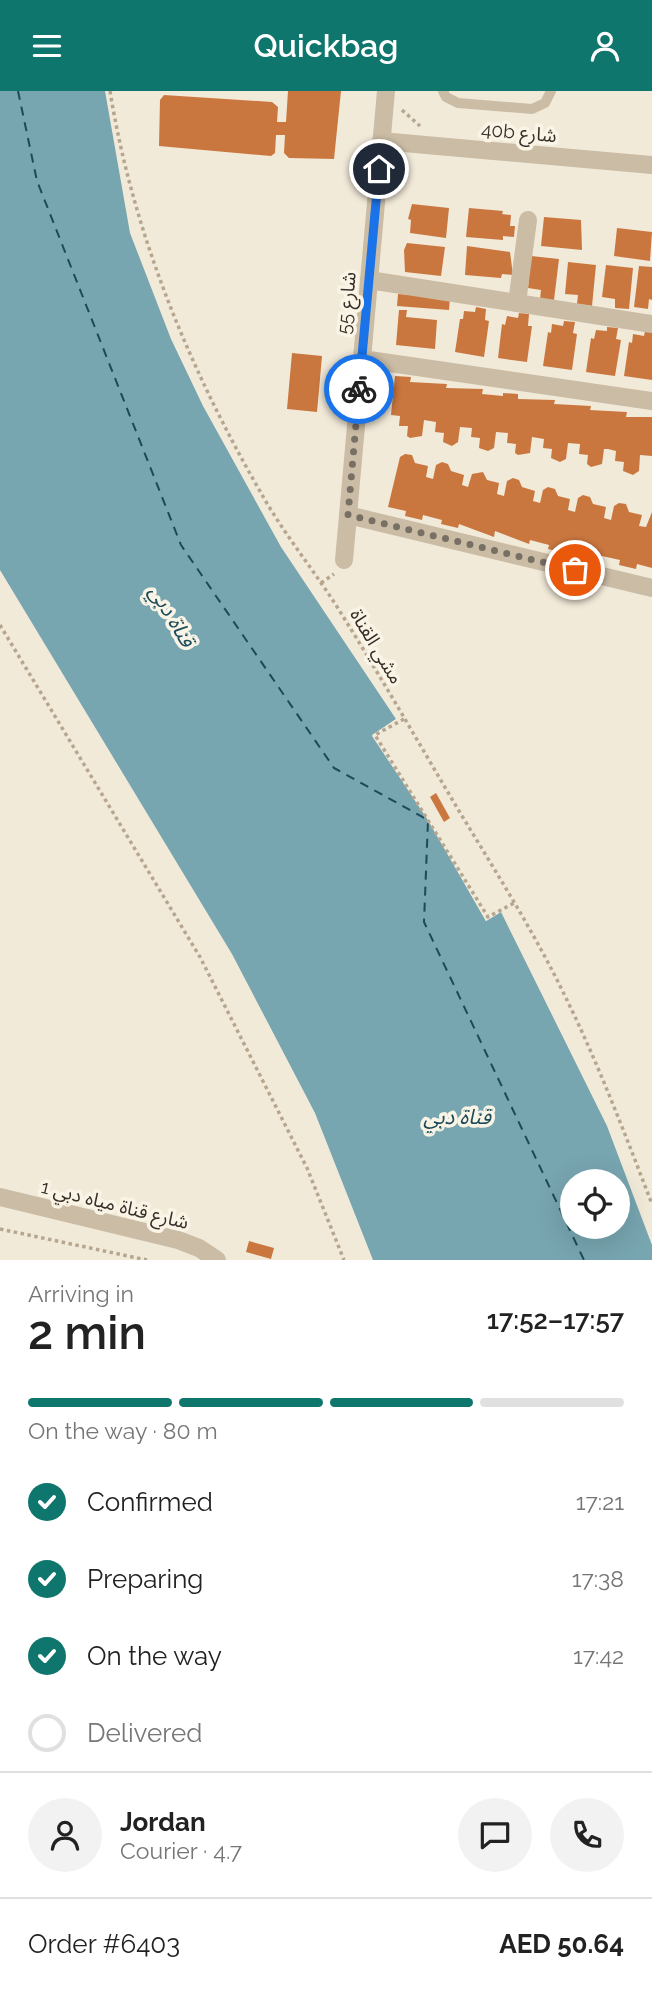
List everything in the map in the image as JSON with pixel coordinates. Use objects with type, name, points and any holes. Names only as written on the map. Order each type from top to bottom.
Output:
[{"type":"street","name":"شارع 55","points":[[344,560],[386,91]]},
{"type":"street","name":"40b شارع","points":[[381,141],[652,165]]},
{"type":"street","points":[[517,303],[528,220]]},
{"type":"street","points":[[369,280],[652,324]]},
{"type":"street","points":[[362,359],[652,401]]},
{"type":"street","points":[[348,515],[652,589]]},
{"type":"street","name":"شارع قناة مياه دبي 1","points":[[0,1197],[178,1240],[199,1248],[216,1260]]},
{"type":"lane","points":[[443,91],[451,101],[532,109],[545,103],[551,91]]},
{"type":"path","name":"مشي القناة","points":[[110,91],[135,206],[158,276],[185,344],[262,495],[344,616],[514,903],[565,995],[611,1098],[652,1204]]},
{"type":"path","points":[[400,104],[404,114],[422,127],[424,145]]},
{"type":"path","points":[[0,625],[200,957],[307,1168],[344,1260]]},
{"type":"path","points":[[404,719],[375,735],[488,917],[514,903]]},
{"type":"path","points":[[0,1229],[147,1260]]},
{"type":"water","name":"قناة دبي","points":[[0,91],[105,91],[130,233],[171,339],[203,406],[281,547],[396,719],[372,736],[428,820],[486,921],[501,912],[607,1126],[623,1169],[560,1169],[560,1239],[630,1239],[630,1187],[652,1245],[652,1260],[373,1260],[315,1113],[232,954],[0,570]]},
{"type":"pier","points":[[396,719],[398,722],[376,736],[431,819],[487,916],[504,910],[486,921],[428,820],[372,735]]},
{"type":"building","points":[[288,91],[341,91],[334,159],[289,158],[284,153],[285,135],[276,135],[275,153],[271,156],[159,146],[160,100],[164,95],[272,102],[278,107],[277,122],[286,122]]},
{"type":"building","points":[[412,204],[449,208],[446,238],[410,233],[411,220],[408,219]]},
{"type":"building","points":[[469,208],[503,211],[502,214],[511,215],[510,226],[515,226],[514,237],[503,236],[503,240],[466,237]]},
{"type":"building","points":[[544,217],[581,220],[582,250],[541,246]]},
{"type":"building","points":[[617,228],[652,232],[650,261],[614,256]]},
{"type":"building","points":[[407,243],[445,247],[441,276],[405,272],[404,250]]},
{"type":"building","points":[[467,246],[510,252],[513,275],[502,274],[501,278],[465,275]]},
{"type":"building","points":[[531,256],[559,259],[554,300],[540,299],[541,290],[528,288]]},
{"type":"building","points":[[568,262],[596,265],[592,306],[577,304],[578,295],[565,294]]},
{"type":"building","points":[[606,265],[633,268],[629,309],[615,308],[615,299],[602,297]]},
{"type":"building","points":[[639,266],[652,267],[652,300],[649,299],[648,309],[634,307]]},
{"type":"building","points":[[398,294],[450,297],[449,310],[397,306]]},
{"type":"building","points":[[476,307],[486,309],[485,320],[489,321],[484,357],[455,352],[460,319],[463,319],[464,311],[475,312]]},
{"type":"building","points":[[399,310],[407,310],[406,317],[437,320],[435,349],[396,345]]},
{"type":"building","points":[[519,313],[529,314],[528,326],[532,326],[527,362],[498,358],[502,324],[505,325],[507,316],[518,318]]},
{"type":"building","points":[[564,321],[575,322],[573,333],[577,334],[572,370],[543,366],[548,332],[551,333],[552,324],[563,326]]},
{"type":"building","points":[[607,327],[618,328],[616,339],[621,340],[615,376],[586,372],[591,338],[594,339],[596,330],[607,331]]},
{"type":"building","points":[[645,331],[652,332],[652,380],[624,376],[629,342],[632,343],[633,334],[644,336]]},
{"type":"building","points":[[292,353],[322,356],[317,412],[287,409]]},
{"type":"building","points":[[395,376],[411,377],[410,382],[447,384],[446,388],[483,389],[482,394],[518,394],[518,399],[555,400],[554,404],[627,412],[626,417],[652,417],[652,456],[640,455],[639,471],[633,475],[623,471],[624,462],[615,461],[616,451],[608,449],[604,449],[602,464],[591,467],[587,464],[588,455],[579,454],[580,444],[568,443],[566,459],[560,462],[551,458],[552,449],[543,448],[544,439],[532,437],[530,453],[518,455],[515,453],[516,444],[507,443],[508,433],[496,432],[494,448],[488,451],[479,448],[480,438],[471,437],[472,428],[460,427],[458,442],[452,446],[443,442],[444,433],[435,432],[436,422],[424,420],[422,436],[410,438],[407,436],[408,426],[399,426],[400,416],[391,415]]},
{"type":"building","points":[[405,454],[412,455],[415,463],[428,466],[426,477],[433,479],[436,465],[442,462],[448,464],[451,471],[464,475],[462,485],[468,487],[472,474],[483,472],[487,480],[499,483],[497,494],[504,496],[507,481],[513,478],[519,480],[522,487],[535,491],[533,501],[540,503],[543,490],[548,487],[555,489],[558,496],[570,499],[568,510],[575,512],[578,498],[583,495],[590,497],[593,504],[606,507],[604,518],[611,520],[614,506],[619,503],[626,504],[629,512],[642,515],[639,526],[646,527],[652,512],[652,568],[637,564],[636,569],[619,565],[620,560],[602,556],[600,561],[583,557],[584,553],[566,548],[565,553],[548,549],[549,545],[530,540],[529,544],[495,531],[494,537],[459,524],[458,528],[441,524],[442,520],[423,515],[422,520],[405,516],[406,511],[388,507],[400,457]]},
{"type":"building","points":[[436,793],[450,818],[444,822],[430,797]]},
{"type":"building","points":[[249,1241],[274,1248],[271,1259],[246,1252]]},
{"type":"ferry route","points":[[18,91],[37,181],[181,545],[334,768],[428,820],[424,922],[584,1260]]},
{"type":"way so far","points":[[359,389],[348,515],[575,570]]},
{"type":"route","points":[[359,389],[379,169]]}]
